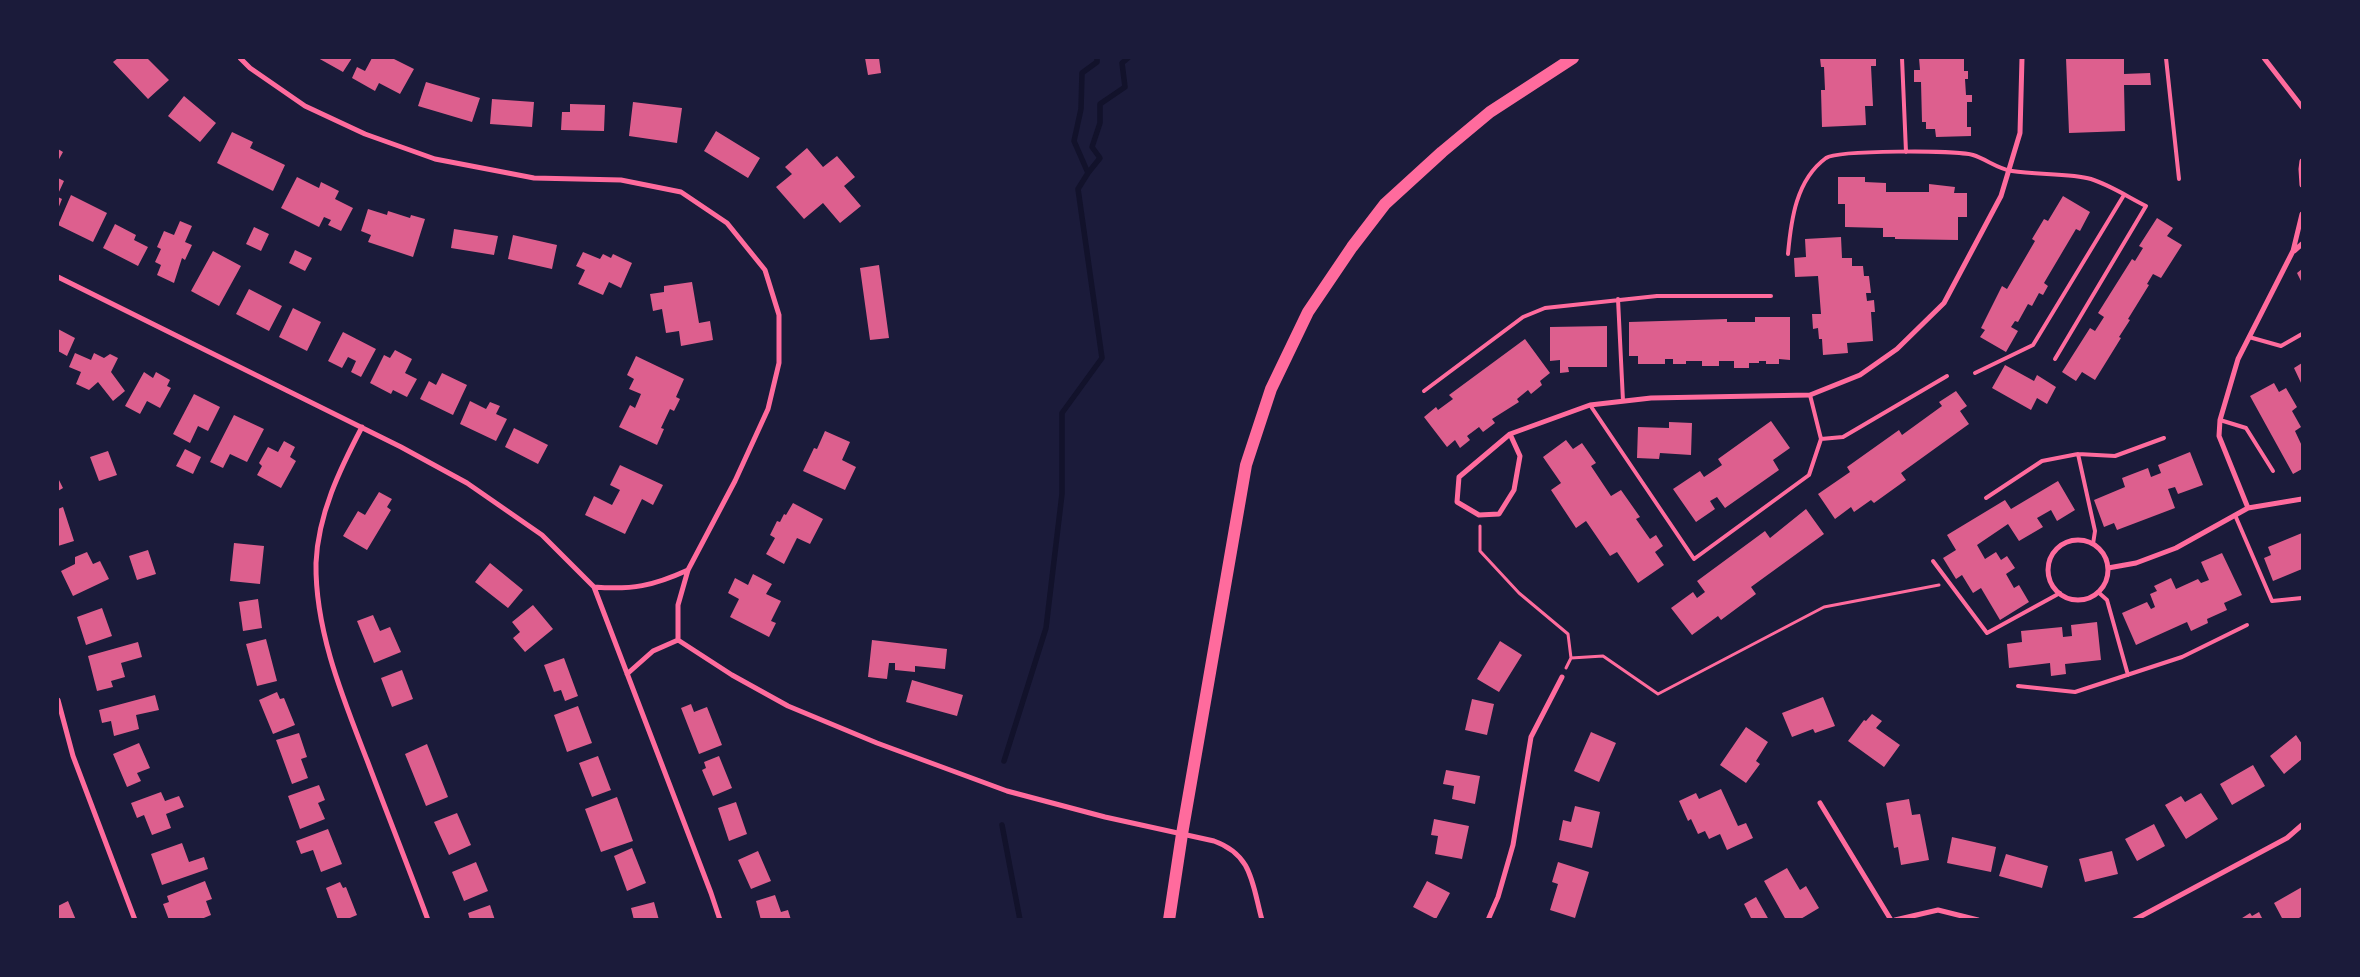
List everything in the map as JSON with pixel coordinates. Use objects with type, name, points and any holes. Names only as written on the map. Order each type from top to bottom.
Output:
[{"type":"main road","points":[[1169,920],[1182,834],[1246,465],[1271,389],[1308,312],[1352,247],[1385,204],[1442,152],[1490,112],[1573,58]]},
{"type":"street","points":[[240,58],[250,68],[305,106],[365,134],[435,160],[534,178],[621,180],[681,192],[727,223],[765,270],[779,315],[779,363],[768,409],[735,481],[688,570],[678,605],[678,640]]},
{"type":"street","points":[[1510,434],[1520,456],[1514,490],[1499,514],[1480,515],[1457,502],[1460,477],[1510,434],[1590,405],[1651,398],[1810,395],[1868,370],[1897,350],[1944,303],[2001,196],[2020,133],[2022,58]]},
{"type":"street","points":[[2264,58],[2302,107]]},
{"type":"street","points":[[2302,161],[2302,185]]},
{"type":"street","points":[[2248,508],[2219,436],[2220,420],[2238,359],[2293,251],[2302,214]]},
{"type":"street","points":[[2293,251],[2302,244]]},
{"type":"street","points":[[58,277],[362,427],[468,483],[542,535],[594,587],[720,920]]},
{"type":"street","points":[[362,427],[343,463],[324,514],[316,562],[320,607],[331,659],[428,920]]},
{"type":"street","points":[[2108,568],[2136,563],[2176,548],[2248,508],[2302,499]]},
{"type":"street","points":[[2074,540],[2093,544],[2101,550],[2108,568],[2104,586],[2098,592],[2079,600],[2069,598],[2060,593],[2053,586],[2049,577],[2051,557],[2065,543],[2074,540]]},
{"type":"street","points":[[594,587],[624,589],[662,582],[688,570]]},
{"type":"street","points":[[678,640],[732,675],[788,706],[877,743],[1007,791],[1104,817],[1221,843],[1240,855],[1248,870],[1262,920]]},
{"type":"street","points":[[627,674],[653,651],[678,640]]},
{"type":"street","points":[[1488,920],[1498,897],[1513,846],[1531,737],[1562,678]]},
{"type":"street","points":[[58,700],[73,756],[135,920]]},
{"type":"street","points":[[1820,803],[1893,920],[1938,910],[1978,920]]},
{"type":"street","points":[[2134,920],[2287,838],[2302,824]]},
{"type":"lane","points":[[1902,58],[1906,152]]},
{"type":"lane","points":[[2166,58],[2179,178]]},
{"type":"lane","points":[[1788,254],[1791,221],[1798,198],[1812,170],[1828,157],[1846,154],[1906,152],[1972,154],[2009,171],[2091,179],[2146,206],[2055,359]]},
{"type":"lane","points":[[1975,373],[2033,345],[2124,195]]},
{"type":"lane","points":[[1424,390],[1523,317],[1545,308],[1657,296],[1771,296]]},
{"type":"lane","points":[[1618,299],[1623,401]]},
{"type":"lane","points":[[2249,337],[2281,346],[2302,334]]},
{"type":"lane","points":[[1821,439],[1843,438],[1948,376]]},
{"type":"lane","points":[[1590,405],[1694,559],[1809,475],[1821,439],[1810,395]]},
{"type":"lane","points":[[2220,420],[2246,428],[2274,471]]},
{"type":"lane","points":[[1986,498],[2042,461],[2078,454],[2115,456],[2164,438]]},
{"type":"lane","points":[[2078,454],[2095,531],[2093,544]]},
{"type":"lane","points":[[2235,515],[2272,601],[2302,598]]},
{"type":"lane","points":[[1933,560],[1987,633],[2060,593]]},
{"type":"lane","points":[[2098,592],[2106,600],[2128,675]]},
{"type":"lane","points":[[2018,686],[2074,692],[2182,657],[2247,625]]},
{"type":"path","points":[[1480,515],[1480,550],[1519,593],[1568,634],[1571,658],[1562,678]]},
{"type":"path","points":[[1571,658],[1603,656],[1658,694],[1824,607],[1950,583]]},
{"type":"building","points":[[118,58],[147,58],[169,80],[148,99],[113,62]]},
{"type":"building","points":[[318,58],[352,58],[343,72]]},
{"type":"building","points":[[372,58],[392,58],[414,69],[400,94],[379,83],[375,91],[352,78],[357,67],[365,71]]},
{"type":"building","points":[[865,58],[879,58],[881,73],[868,75]]},
{"type":"building","points":[[1820,58],[1876,58],[1876,66],[1871,66],[1873,106],[1865,106],[1866,125],[1822,127],[1821,90],[1825,90],[1824,67],[1821,67]]},
{"type":"building","points":[[1919,58],[1964,58],[1964,71],[1968,71],[1968,79],[1965,79],[1966,95],[1972,95],[1972,102],[1967,102],[1967,127],[1971,127],[1971,136],[1936,137],[1935,129],[1926,129],[1926,122],[1922,122],[1921,82],[1914,82],[1914,70],[1920,70]]},
{"type":"building","points":[[2066,58],[2124,58],[2124,74],[2150,73],[2151,85],[2124,85],[2125,131],[2069,133]]},
{"type":"building","points":[[426,82],[480,98],[472,122],[418,106]]},
{"type":"building","points":[[184,96],[216,123],[200,142],[168,116]]},
{"type":"building","points":[[492,99],[534,102],[532,127],[490,124]]},
{"type":"building","points":[[633,102],[682,108],[677,143],[629,136]]},
{"type":"building","points":[[570,104],[605,105],[604,131],[561,130],[562,112],[570,112]]},
{"type":"building","points":[[716,131],[760,158],[748,178],[704,151]]},
{"type":"building","points":[[232,132],[253,142],[250,148],[285,165],[273,191],[217,163]]},
{"type":"building","points":[[807,148],[823,167],[837,156],[855,177],[844,186],[861,206],[840,223],[823,203],[804,219],[776,187],[792,174],[785,167]]},
{"type":"building","points":[[58,149],[63,152],[58,161]]},
{"type":"building","points":[[297,177],[319,188],[321,182],[339,191],[335,199],[353,208],[341,231],[328,225],[331,220],[324,217],[319,227],[281,208]]},
{"type":"building","points":[[1838,177],[1865,177],[1865,182],[1886,183],[1886,192],[1929,192],[1929,184],[1955,187],[1954,193],[1967,193],[1967,217],[1958,217],[1958,240],[1895,239],[1895,237],[1883,237],[1883,228],[1845,227],[1845,204],[1838,204]]},
{"type":"building","points":[[58,178],[64,181],[58,194]]},
{"type":"building","points":[[71,195],[107,213],[93,242],[58,225]]},
{"type":"building","points":[[2063,196],[2090,212],[2080,231],[2076,229],[2044,283],[2048,286],[2043,295],[2039,293],[2032,306],[2028,304],[2018,322],[2015,321],[2011,327],[2018,331],[2006,352],[1980,337],[1985,330],[1981,328],[2002,286],[2007,289],[2035,241],[2032,239],[2044,219],[2048,221]]},
{"type":"building","points":[[58,197],[62,199],[58,209]]},
{"type":"building","points":[[368,209],[387,215],[388,211],[410,218],[411,215],[425,219],[413,257],[368,242],[371,235],[361,231]]},
{"type":"building","points":[[2157,218],[2173,228],[2167,236],[2182,245],[2161,278],[2153,274],[2147,284],[2149,285],[2119,337],[2121,338],[2095,380],[2082,372],[2076,381],[2062,372],[2090,328],[2095,331],[2104,317],[2098,313],[2132,259],[2135,261],[2143,248],[2139,246]]},
{"type":"building","points":[[180,221],[192,226],[185,242],[192,245],[185,260],[182,258],[174,283],[157,275],[161,265],[155,262],[161,249],[157,247],[164,231],[174,235]]},
{"type":"building","points":[[115,224],[136,235],[134,240],[148,247],[138,266],[103,248]]},
{"type":"building","points":[[254,227],[269,234],[261,251],[246,244]]},
{"type":"building","points":[[454,229],[498,236],[494,255],[451,248]]},
{"type":"building","points":[[513,235],[557,245],[552,269],[508,259]]},
{"type":"building","points":[[1841,237],[1842,258],[1852,258],[1852,266],[1863,266],[1864,276],[1869,276],[1871,293],[1866,293],[1867,301],[1874,300],[1875,312],[1871,312],[1873,341],[1847,343],[1848,353],[1823,355],[1822,339],[1819,339],[1818,328],[1813,329],[1812,314],[1821,314],[1818,276],[1795,277],[1794,258],[1806,257],[1805,239]]},
{"type":"building","points":[[295,250],[312,258],[305,271],[289,263]]},
{"type":"building","points":[[213,251],[241,266],[219,306],[191,291]]},
{"type":"building","points":[[583,252],[600,259],[603,254],[611,258],[613,254],[632,263],[621,288],[609,282],[603,295],[578,284],[585,270],[576,266]]},
{"type":"building","points":[[879,265],[889,338],[870,340],[860,268]]},
{"type":"building","points":[[2302,269],[2302,283],[2297,273]]},
{"type":"building","points":[[692,282],[699,323],[710,321],[713,340],[681,346],[679,331],[666,333],[662,309],[653,311],[650,294],[664,292],[664,286]]},
{"type":"building","points":[[249,289],[282,306],[269,331],[236,314]]},
{"type":"building","points":[[293,308],[321,322],[307,351],[279,337]]},
{"type":"building","points":[[1755,317],[1790,317],[1790,360],[1779,359],[1779,364],[1766,364],[1766,361],[1759,361],[1759,363],[1749,363],[1749,368],[1734,368],[1734,361],[1719,361],[1719,366],[1702,366],[1702,361],[1686,361],[1686,364],[1673,364],[1673,359],[1665,359],[1665,364],[1638,364],[1638,356],[1629,356],[1629,322],[1727,319],[1727,322],[1755,322]]},
{"type":"building","points":[[1607,326],[1607,367],[1568,367],[1569,372],[1560,373],[1560,360],[1550,361],[1550,327]]},
{"type":"building","points":[[58,329],[75,338],[67,356],[58,351]]},
{"type":"building","points":[[343,332],[376,349],[361,377],[351,372],[356,361],[348,357],[342,368],[328,361]]},
{"type":"building","points":[[1525,339],[1550,373],[1540,381],[1542,385],[1531,394],[1528,390],[1517,399],[1519,402],[1492,419],[1495,423],[1483,432],[1479,427],[1467,436],[1470,440],[1460,448],[1455,440],[1447,447],[1424,417],[1436,407],[1438,410],[1453,399],[1449,395]]},
{"type":"building","points":[[395,350],[412,359],[405,373],[417,379],[407,397],[393,390],[391,394],[370,383],[384,355],[390,358]]},
{"type":"building","points":[[75,353],[91,360],[94,353],[104,358],[110,354],[118,358],[111,372],[125,391],[113,401],[98,382],[89,390],[76,384],[81,372],[69,367]]},
{"type":"building","points":[[636,356],[684,379],[676,397],[680,399],[674,411],[670,409],[661,428],[664,429],[657,445],[619,427],[630,405],[635,408],[641,394],[629,389],[634,379],[627,375]]},
{"type":"building","points":[[2302,363],[2302,385],[2294,368]]},
{"type":"building","points":[[2005,365],[2034,381],[2037,375],[2056,387],[2047,404],[2037,398],[2031,410],[1992,388]]},
{"type":"building","points":[[144,372],[153,378],[156,372],[170,380],[167,386],[171,388],[160,408],[147,401],[140,414],[125,406]]},
{"type":"building","points":[[442,373],[467,385],[453,415],[420,399],[429,381],[436,385]]},
{"type":"building","points":[[2274,383],[2279,392],[2286,388],[2297,407],[2292,411],[2301,427],[2295,431],[2302,446],[2302,469],[2293,474],[2250,396]]},
{"type":"building","points":[[1956,391],[1967,406],[1960,411],[1969,424],[1901,473],[1906,480],[1874,503],[1871,500],[1854,512],[1851,507],[1835,519],[1818,494],[1850,472],[1847,467],[1899,430],[1902,435],[1942,406],[1939,402]]},
{"type":"building","points":[[194,394],[220,407],[208,431],[198,426],[190,443],[173,434]]},
{"type":"building","points":[[470,401],[486,409],[490,402],[500,406],[496,414],[507,419],[496,441],[460,424]]},
{"type":"building","points":[[234,415],[264,429],[247,462],[230,454],[223,468],[210,462]]},
{"type":"building","points":[[1771,421],[1790,448],[1773,460],[1779,470],[1725,508],[1717,497],[1710,501],[1715,509],[1696,522],[1673,489],[1700,471],[1704,477],[1722,465],[1718,459]]},
{"type":"building","points":[[1669,422],[1692,423],[1691,455],[1660,453],[1659,459],[1637,458],[1638,427],[1669,428]]},
{"type":"building","points":[[514,428],[548,445],[538,464],[505,447]]},
{"type":"building","points":[[825,431],[850,442],[842,460],[856,467],[845,490],[803,471],[814,448],[817,449]]},
{"type":"building","points":[[1566,440],[1573,449],[1582,443],[1596,463],[1591,466],[1611,496],[1621,490],[1640,517],[1636,519],[1650,539],[1656,535],[1663,546],[1655,552],[1664,565],[1638,583],[1617,552],[1610,556],[1586,521],[1576,528],[1551,490],[1561,483],[1543,457]]},
{"type":"building","points":[[284,441],[295,447],[290,457],[296,461],[281,488],[257,475],[262,466],[259,463],[268,447],[278,452]]},
{"type":"building","points":[[185,449],[201,457],[193,474],[176,466]]},
{"type":"building","points":[[108,451],[117,475],[99,481],[90,457]]},
{"type":"building","points":[[2190,452],[2203,485],[2178,494],[2175,487],[2168,489],[2175,508],[2117,530],[2114,523],[2104,527],[2094,500],[2125,487],[2122,478],[2148,468],[2151,477],[2161,473],[2158,465]]},
{"type":"building","points":[[620,465],[663,485],[653,505],[642,499],[625,534],[585,515],[594,496],[612,505],[620,490],[610,485]]},
{"type":"building","points":[[58,478],[63,488],[58,491]]},
{"type":"building","points":[[2058,481],[2075,510],[2057,521],[2051,510],[2037,518],[2043,527],[2019,541],[2008,524],[1977,545],[1985,559],[1996,552],[2001,560],[2007,556],[2015,568],[2006,574],[2014,588],[2019,585],[2029,602],[2000,620],[1981,588],[1973,593],[1962,575],[1956,579],[1943,558],[1956,550],[1947,535],[2005,500],[2011,509]]},
{"type":"building","points":[[379,492],[392,499],[387,507],[391,510],[367,550],[343,536],[358,511],[365,515]]},
{"type":"building","points":[[793,503],[823,519],[810,544],[797,538],[784,564],[766,554],[775,538],[770,535],[777,521],[780,522]]},
{"type":"building","points":[[63,507],[74,541],[58,546],[58,509]]},
{"type":"building","points":[[1806,509],[1824,534],[1751,587],[1756,594],[1721,620],[1718,616],[1692,635],[1671,608],[1693,592],[1697,598],[1705,592],[1697,581],[1765,531],[1770,538]]},
{"type":"building","points":[[2302,533],[2302,569],[2273,581],[2264,558],[2271,555],[2268,547]]},
{"type":"building","points":[[234,543],[264,546],[260,584],[230,581]]},
{"type":"building","points":[[148,550],[156,574],[137,580],[129,556]]},
{"type":"building","points":[[87,552],[93,564],[100,561],[109,579],[73,596],[61,571],[75,564],[75,557]]},
{"type":"building","points":[[2222,553],[2242,595],[2224,603],[2227,610],[2207,619],[2208,623],[2191,631],[2187,622],[2136,645],[2122,613],[2147,602],[2151,609],[2155,607],[2150,594],[2157,591],[2154,586],[2171,578],[2176,589],[2198,579],[2201,583],[2209,580],[2201,562]]},
{"type":"building","points":[[490,563],[523,590],[508,608],[475,582]]},
{"type":"building","points":[[753,574],[772,584],[766,594],[781,601],[771,621],[776,623],[769,637],[730,617],[739,599],[728,593],[735,578],[748,585]]},
{"type":"building","points":[[258,599],[262,628],[243,631],[239,602]]},
{"type":"building","points":[[533,605],[553,629],[525,652],[513,638],[520,632],[512,622]]},
{"type":"building","points":[[102,608],[112,636],[86,645],[77,617]]},
{"type":"building","points":[[373,615],[380,631],[390,627],[401,652],[374,663],[357,621]]},
{"type":"building","points":[[2097,622],[2101,660],[2065,664],[2066,674],[2051,676],[2050,663],[2009,668],[2007,644],[2022,642],[2021,631],[2062,627],[2063,637],[2072,636],[2071,625]]},
{"type":"building","points":[[266,639],[277,681],[257,686],[246,644]]},
{"type":"building","points":[[872,640],[947,649],[945,669],[915,666],[915,672],[895,670],[895,663],[889,663],[887,679],[868,677]]},
{"type":"building","points":[[1500,641],[1522,655],[1499,692],[1477,679]]},
{"type":"building","points":[[138,642],[142,657],[121,663],[125,677],[111,681],[113,687],[97,691],[88,656]]},
{"type":"building","points":[[564,658],[578,696],[565,701],[561,690],[554,692],[544,665]]},
{"type":"building","points":[[402,670],[413,699],[392,707],[381,678]]},
{"type":"building","points":[[912,680],[963,695],[957,716],[906,702]]},
{"type":"building","points":[[277,692],[280,699],[284,698],[295,725],[273,734],[259,700]]},
{"type":"building","points":[[155,695],[159,710],[136,715],[139,729],[114,736],[111,721],[102,723],[99,710]]},
{"type":"building","points":[[1823,697],[1835,726],[1815,733],[1813,729],[1792,737],[1782,713]]},
{"type":"building","points":[[1472,699],[1494,704],[1487,735],[1465,730]]},
{"type":"building","points":[[691,704],[694,712],[707,707],[722,745],[699,754],[681,708]]},
{"type":"building","points":[[578,706],[592,743],[567,752],[554,715]]},
{"type":"building","points":[[1872,714],[1882,721],[1876,728],[1900,745],[1884,767],[1848,741],[1864,720],[1866,721]]},
{"type":"building","points":[[1746,727],[1768,742],[1756,761],[1760,764],[1746,783],[1720,765]]},
{"type":"building","points":[[1591,732],[1616,743],[1599,782],[1574,771]]},
{"type":"building","points":[[299,733],[307,757],[301,759],[308,778],[292,784],[276,740]]},
{"type":"building","points":[[2296,735],[2302,744],[2302,759],[2284,774],[2270,756]]},
{"type":"building","points":[[139,743],[150,768],[137,773],[141,781],[127,787],[113,754]]},
{"type":"building","points":[[427,744],[448,797],[426,806],[405,754]]},
{"type":"building","points":[[598,756],[611,790],[592,797],[579,763]]},
{"type":"building","points":[[719,756],[732,788],[713,796],[702,770],[706,768],[704,762]]},
{"type":"building","points":[[2253,765],[2265,786],[2232,805],[2220,784]]},
{"type":"building","points":[[1446,770],[1480,776],[1475,804],[1452,799],[1454,786],[1443,784]]},
{"type":"building","points":[[319,785],[325,800],[318,803],[325,819],[300,829],[288,796]]},
{"type":"building","points":[[1721,789],[1738,826],[1746,823],[1753,838],[1727,850],[1720,834],[1709,839],[1705,831],[1698,834],[1691,819],[1688,821],[1679,801],[1696,793],[1699,799]]},
{"type":"building","points":[[161,792],[165,801],[179,796],[184,807],[166,814],[171,828],[152,835],[144,815],[137,818],[131,803]]},
{"type":"building","points":[[2201,793],[2218,819],[2186,839],[2165,805],[2181,796],[2185,802]]},
{"type":"building","points":[[617,797],[633,841],[601,852],[585,809]]},
{"type":"building","points":[[1909,799],[1912,815],[1920,814],[1929,860],[1901,865],[1898,847],[1894,848],[1886,803]]},
{"type":"building","points":[[736,802],[747,834],[729,841],[718,808]]},
{"type":"building","points":[[1575,806],[1600,812],[1592,848],[1559,840],[1563,820],[1571,822]]},
{"type":"building","points":[[457,813],[471,845],[449,855],[434,822]]},
{"type":"building","points":[[1434,819],[1469,826],[1462,859],[1435,854],[1438,836],[1431,835]]},
{"type":"building","points":[[2154,824],[2165,846],[2137,861],[2125,839]]},
{"type":"building","points":[[328,829],[342,864],[321,872],[313,850],[301,854],[296,841]]},
{"type":"building","points":[[1952,837],[1996,847],[1991,872],[1947,863]]},
{"type":"building","points":[[182,843],[189,862],[204,857],[208,869],[162,885],[151,854]]},
{"type":"building","points":[[632,848],[646,883],[627,891],[614,856]]},
{"type":"building","points":[[758,851],[771,881],[751,889],[738,860]]},
{"type":"building","points":[[2112,851],[2118,874],[2085,882],[2079,859]]},
{"type":"building","points":[[2006,854],[2048,866],[2042,888],[1999,876]]},
{"type":"building","points":[[476,862],[488,891],[464,901],[452,872]]},
{"type":"building","points":[[1558,862],[1589,872],[1575,918],[1550,910],[1558,884],[1552,882]]},
{"type":"building","points":[[1787,868],[1800,890],[1806,886],[1819,908],[1799,920],[1786,920],[1764,881]]},
{"type":"building","points":[[205,881],[212,899],[206,901],[211,915],[199,920],[169,920],[163,904],[169,902],[167,896]]},
{"type":"building","points":[[1427,881],[1450,893],[1436,919],[1413,907]]},
{"type":"building","points":[[340,882],[343,888],[346,887],[357,915],[345,920],[338,920],[326,888]]},
{"type":"building","points":[[2302,887],[2302,916],[2296,920],[2283,920],[2274,903]]},
{"type":"building","points":[[775,895],[781,912],[788,910],[791,920],[761,920],[756,901]]},
{"type":"building","points":[[1756,897],[1769,920],[1748,920],[1751,918],[1744,904]]},
{"type":"building","points":[[68,901],[76,920],[58,920],[58,906]]},
{"type":"building","points":[[654,902],[659,920],[634,920],[631,908]]},
{"type":"building","points":[[490,905],[495,920],[470,920],[468,913]]},
{"type":"building","points":[[2259,912],[2263,920],[2239,920],[2250,913],[2252,916]]},
{"type":"waterway","points":[[1004,761],[1046,628],[1062,494],[1062,413],[1102,358],[1078,189],[1088,173],[1074,141],[1081,109],[1082,73],[1097,62],[1097,58]]},
{"type":"waterway","points":[[1088,173],[1100,158],[1092,147],[1100,123],[1100,104],[1125,87],[1122,63],[1128,58]]},
{"type":"waterway","points":[[1002,825],[1020,920]]}]
